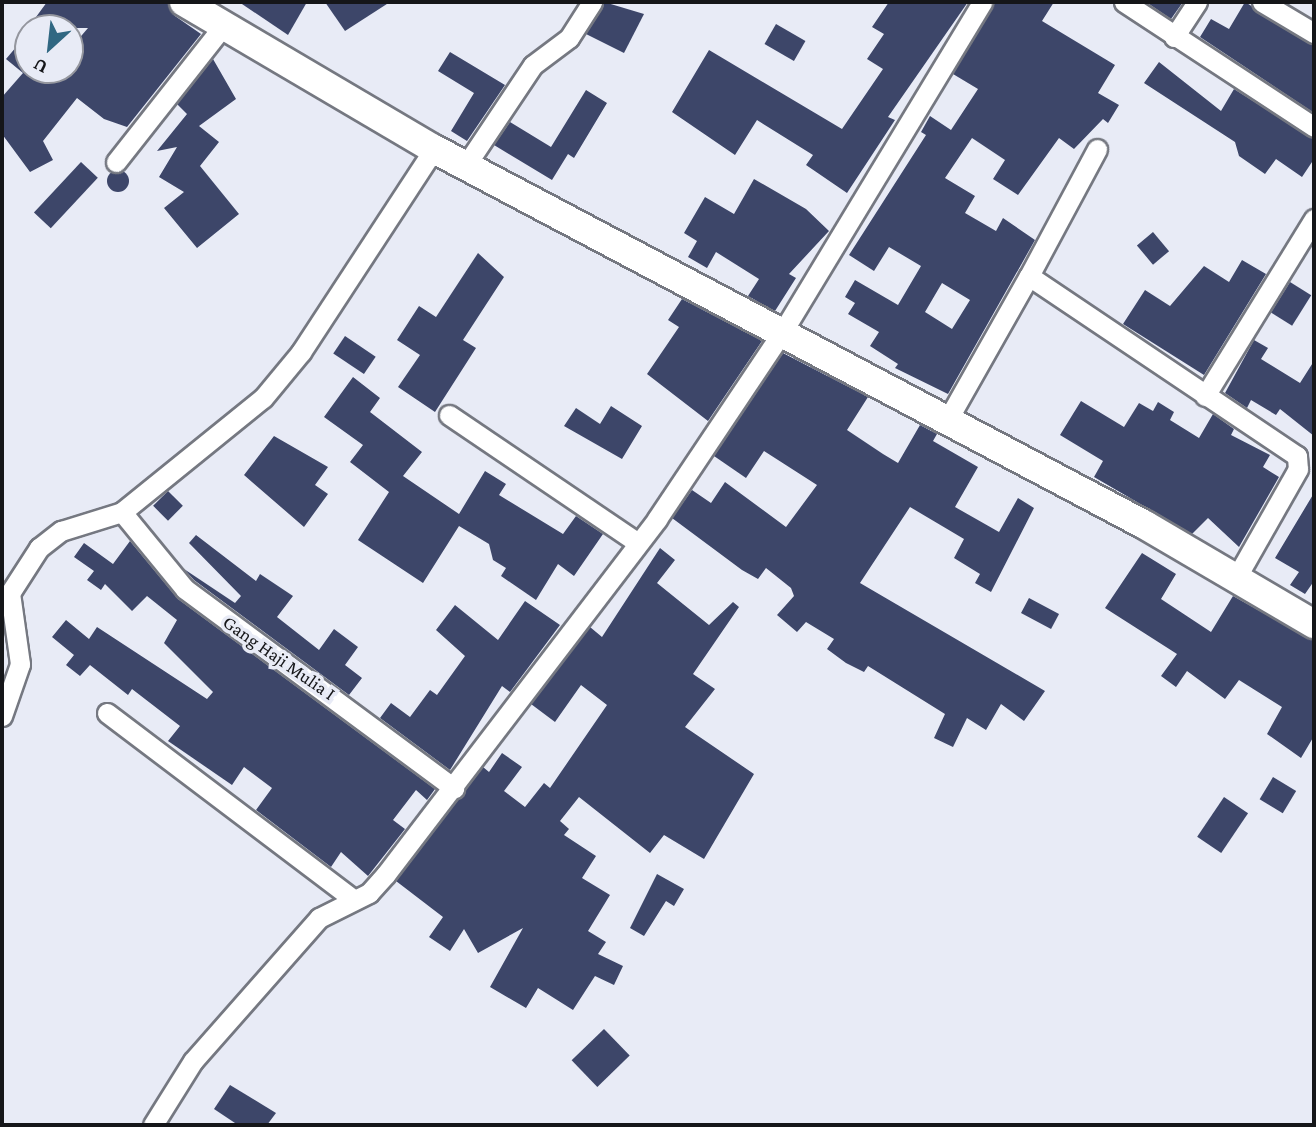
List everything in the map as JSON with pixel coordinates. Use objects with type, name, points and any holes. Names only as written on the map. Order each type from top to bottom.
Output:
[{"type":"main road","points":[[184,2],[434,149],[948,419],[1314,624]]},
{"type":"street","points":[[466,165],[533,65],[569,38],[592,2]]},
{"type":"street","points":[[153,1125],[193,1061],[324,913],[369,893],[454,788],[638,543],[783,331],[982,2]]},
{"type":"street","points":[[1124,2],[1314,127]]},
{"type":"street","points":[[1174,37],[1197,2]]},
{"type":"street","points":[[1262,2],[1314,33]]},
{"type":"street","points":[[116,162],[224,25]]},
{"type":"street","points":[[2,716],[20,664],[21,638],[10,607],[17,581],[47,540],[122,512],[263,398],[301,352],[434,149]]},
{"type":"street","points":[[948,419],[1097,149]]},
{"type":"street","points":[[1205,396],[1314,219]]},
{"type":"street","points":[[1029,276],[1205,396],[1269,433],[1301,462],[1236,579]]},
{"type":"street","points":[[449,415],[638,543]]},
{"type":"street","name":"Gang Haji Mulia I","points":[[122,512],[185,589],[454,788]]},
{"type":"street","points":[[107,713],[353,899]]},
{"type":"building","points":[[47,2],[167,2],[175,16],[201,34],[127,127],[104,119],[77,98],[43,141],[53,160],[30,172],[2,134],[2,97],[14,83],[84,84],[84,33],[88,28],[84,28],[84,14],[38,14]]},
{"type":"building","points":[[239,2],[307,2],[288,35]]},
{"type":"building","points":[[325,2],[390,2],[345,31]]},
{"type":"building","points":[[604,2],[644,14],[624,53],[586,34]]},
{"type":"building","points":[[889,2],[968,2],[888,117],[895,120],[847,193],[806,165],[813,155],[757,120],[735,155],[672,112],[709,50],[842,129],[883,69],[867,59],[884,34],[872,27]]},
{"type":"building","points":[[994,2],[1054,2],[1042,21],[1115,65],[1098,93],[1119,105],[1108,123],[1103,119],[1074,149],[1059,138],[1018,195],[993,179],[1005,160],[972,138],[945,178],[975,196],[965,213],[996,231],[1003,218],[1035,240],[948,394],[895,368],[898,364],[870,346],[879,332],[848,314],[855,303],[845,297],[855,280],[898,305],[921,266],[889,247],[874,271],[849,255],[926,135],[921,132],[930,116],[951,130],[978,89],[953,74]],"holes":[[[942,283],[970,300],[952,329],[925,312]]]},
{"type":"building","points":[[1146,2],[1183,2],[1171,19]]},
{"type":"building","points":[[1245,2],[1314,45],[1314,113],[1200,37],[1211,19],[1229,29]]},
{"type":"building","points":[[776,24],[805,41],[794,61],[764,44]]},
{"type":"building","points":[[14,50],[14,66],[6,59]]},
{"type":"building","points":[[450,52],[505,85],[467,141],[451,131],[474,93],[438,71]]},
{"type":"building","points":[[213,59],[236,99],[199,126],[219,142],[200,166],[239,214],[197,248],[164,208],[184,192],[159,177],[177,147],[157,151],[187,114],[177,104]]},
{"type":"building","points":[[1159,62],[1221,111],[1234,89],[1314,139],[1314,159],[1302,177],[1276,159],[1265,174],[1239,156],[1235,142],[1144,83]]},
{"type":"building","points":[[586,90],[607,103],[574,158],[568,154],[552,180],[494,145],[510,122],[551,147]]},
{"type":"building","points":[[81,162],[98,178],[51,228],[34,212]]},
{"type":"building","points":[[118,170],[126,173],[129,181],[126,189],[118,192],[110,189],[107,181],[110,173]]},
{"type":"building","points":[[754,179],[806,209],[829,231],[789,274],[796,278],[775,311],[748,296],[759,279],[716,252],[707,268],[688,257],[697,241],[684,233],[705,197],[734,214]]},
{"type":"building","points":[[1153,232],[1169,251],[1153,265],[1137,245]]},
{"type":"building","points":[[478,253],[504,277],[463,340],[476,348],[435,412],[398,387],[420,355],[397,340],[419,306],[436,317]]},
{"type":"building","points":[[1242,260],[1266,274],[1204,375],[1123,324],[1145,290],[1170,306],[1204,266],[1229,282]]},
{"type":"building","points":[[1290,282],[1311,295],[1292,326],[1271,313]]},
{"type":"building","points":[[682,299],[762,341],[708,421],[647,374],[679,327],[668,320]]},
{"type":"building","points":[[345,336],[376,357],[364,374],[333,353]]},
{"type":"building","points":[[1254,340],[1268,348],[1261,359],[1300,383],[1314,361],[1314,436],[1280,409],[1276,415],[1251,400],[1247,408],[1225,393]]},
{"type":"building","points":[[783,353],[868,397],[847,430],[898,463],[920,425],[937,434],[933,441],[978,467],[955,507],[999,532],[1018,498],[1034,508],[991,592],[975,583],[980,574],[954,558],[964,539],[910,507],[860,583],[1045,691],[1024,721],[1001,704],[986,730],[967,718],[953,747],[934,738],[945,714],[868,666],[864,672],[846,663],[827,649],[834,639],[806,622],[797,632],[777,615],[794,596],[791,588],[766,568],[758,579],[742,570],[672,518],[692,490],[711,503],[725,482],[786,527],[817,485],[764,451],[746,478],[714,456]]},
{"type":"building","points":[[353,377],[380,398],[370,412],[422,452],[403,476],[459,514],[485,471],[506,484],[499,495],[563,534],[576,516],[603,534],[574,576],[558,564],[536,600],[501,576],[506,568],[493,560],[489,544],[459,526],[423,583],[358,540],[389,492],[350,462],[363,445],[324,417]]},
{"type":"building","points":[[1081,401],[1124,427],[1139,403],[1153,411],[1158,402],[1174,412],[1170,420],[1199,438],[1213,414],[1234,429],[1231,435],[1270,455],[1263,467],[1279,477],[1239,547],[1208,518],[1192,534],[1094,477],[1103,461],[1060,435]]},
{"type":"building","points":[[611,406],[642,426],[622,459],[564,426],[576,408],[600,424]]},
{"type":"building","points":[[274,436],[328,467],[315,485],[328,494],[304,527],[244,475]]},
{"type":"building","points":[[168,491],[183,506],[168,521],[153,506]]},
{"type":"building","points":[[1314,493],[1314,581],[1305,594],[1290,585],[1299,572],[1275,558]]},
{"type":"building","points":[[196,535],[256,581],[260,574],[293,596],[277,617],[319,650],[334,629],[358,647],[345,665],[362,678],[349,695],[194,580],[184,569],[235,603],[241,596],[189,543]]},
{"type":"building","points":[[130,541],[178,599],[435,789],[427,800],[416,790],[393,820],[405,829],[368,876],[341,852],[331,867],[256,810],[272,788],[244,767],[232,785],[168,741],[180,726],[132,689],[128,695],[90,665],[80,676],[66,665],[74,655],[52,637],[66,620],[89,639],[97,627],[207,699],[213,692],[164,643],[177,620],[147,596],[132,611],[105,584],[101,590],[87,580],[94,571],[74,557],[84,543],[113,564]]},
{"type":"building","points":[[660,548],[675,560],[657,583],[709,625],[733,602],[739,607],[693,674],[715,689],[685,727],[754,774],[704,859],[664,835],[650,853],[579,797],[560,821],[569,829],[564,835],[596,856],[582,878],[610,895],[588,931],[606,942],[598,954],[623,966],[614,985],[595,976],[573,1010],[538,988],[526,1008],[490,987],[523,928],[478,953],[464,929],[450,951],[429,937],[443,917],[396,881],[483,767],[489,772],[502,753],[522,767],[504,791],[525,807],[544,783],[550,788],[607,705],[581,685],[555,722],[531,704],[590,627],[602,637]]},
{"type":"building","points":[[1142,553],[1176,574],[1161,599],[1211,632],[1233,596],[1314,641],[1314,736],[1301,758],[1267,734],[1282,707],[1239,680],[1225,699],[1187,671],[1176,687],[1161,676],[1177,654],[1105,608]]},
{"type":"building","points":[[1029,598],[1059,614],[1051,629],[1021,613]]},
{"type":"building","points":[[525,601],[560,625],[510,692],[502,686],[450,770],[380,718],[391,703],[410,717],[430,690],[437,695],[465,656],[436,630],[455,605],[498,640]]},
{"type":"building","points":[[1273,777],[1296,791],[1283,813],[1260,799]]},
{"type":"building","points":[[1224,797],[1248,813],[1221,853],[1197,837]]},
{"type":"building","points":[[657,874],[684,889],[674,906],[666,901],[644,936],[630,928]]},
{"type":"building","points":[[604,1029],[630,1056],[597,1087],[572,1060]]},
{"type":"building","points":[[230,1085],[276,1113],[267,1125],[238,1125],[214,1109]]}]
